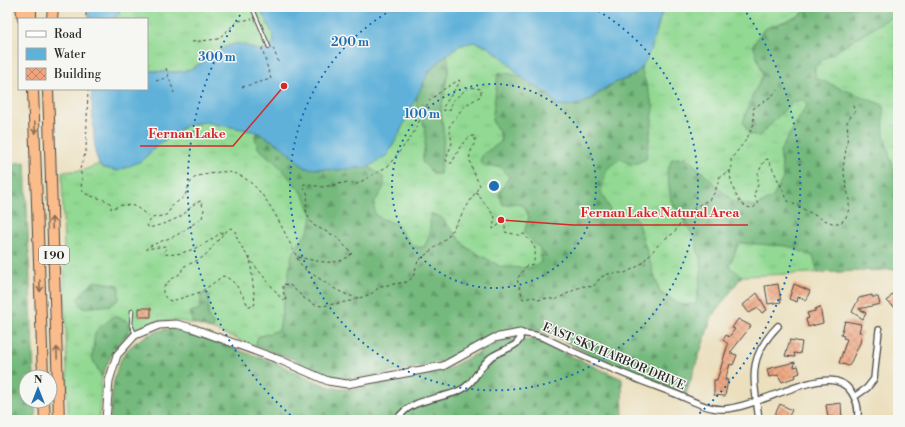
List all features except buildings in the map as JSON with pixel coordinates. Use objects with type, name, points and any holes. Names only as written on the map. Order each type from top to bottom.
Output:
[{"type":"highway","points":[[21,7],[23,18]]},
{"type":"highway","points":[[31,7],[31,18]]},
{"type":"highway","points":[[46,7],[46,18]]},
{"type":"highway","points":[[52,18],[53,7]]},
{"type":"highway","name":"I 90","points":[[33,90],[43,369]]},
{"type":"highway","name":"I 90","points":[[48,92],[59,420]]},
{"type":"highway","points":[[44,409],[45,420]]},
{"type":"street","points":[[106,420],[109,381],[114,363],[122,348],[135,335],[159,325],[184,325],[268,355],[328,381],[347,384],[443,366],[494,338],[520,333],[520,339],[517,343],[490,358],[468,386],[457,392],[412,406],[402,412],[397,420]]},
{"type":"street","points":[[759,420],[754,384],[756,360],[767,338],[778,326]]},
{"type":"street","points":[[857,420],[858,410],[854,397],[867,388],[874,379],[879,330]]},
{"type":"street","name":"EAST SKY HARBOR DRIVE","points":[[520,333],[535,335],[547,339],[607,368],[712,408],[731,408],[821,380],[842,383],[849,389],[854,397]]},
{"type":"lane","points":[[252,7],[269,47]]},
{"type":"lane","points":[[132,311],[131,325],[135,335]]},
{"type":"path","points":[[86,7],[86,18]]},
{"type":"path","points":[[192,42],[218,39],[238,21],[257,19]]},
{"type":"path","points":[[271,42],[279,63]]},
{"type":"path","points":[[242,87],[271,80],[262,49]]},
{"type":"path","points":[[166,68],[174,93]]},
{"type":"path","points":[[156,81],[169,77]]},
{"type":"path","points":[[297,257],[310,260],[336,262],[347,259],[352,253],[335,236],[313,225],[306,209],[309,198],[307,191],[302,186],[303,184],[323,187],[348,182],[356,184],[388,166],[412,136],[429,101],[444,89],[459,80],[460,83],[444,104],[443,110],[450,111],[451,102],[469,87],[481,89],[482,95],[464,106],[448,127],[452,143],[446,160],[448,163],[452,163],[465,142],[472,135],[475,136],[475,142],[469,158],[474,176],[480,185],[448,237],[418,261],[413,277],[407,282],[381,286],[360,298],[336,305],[315,305],[304,298],[290,285],[283,284],[285,302],[238,242],[234,229],[228,229],[223,233],[220,233],[206,244],[176,253],[165,254],[165,246],[146,250],[152,245],[177,235],[202,218],[203,205],[201,201],[196,202],[182,215],[148,228],[147,225],[152,218],[166,215],[184,195],[192,181],[199,176],[217,172],[236,174],[261,194],[269,204],[297,257],[306,271],[337,292],[360,298]]},
{"type":"path","points":[[778,89],[773,97],[760,103],[753,109],[754,124],[746,140],[731,159],[731,182],[741,202],[746,207],[753,208],[758,204],[754,194],[758,185],[758,173],[765,160],[768,159],[788,201],[832,223],[841,222],[846,217],[849,209],[849,199],[843,169],[848,135],[847,122],[855,111],[852,104]]},
{"type":"path","points":[[88,90],[86,151],[80,169],[82,178],[81,189],[86,194],[105,198],[111,204],[111,209],[122,205],[135,206],[152,218]]},
{"type":"path","points":[[476,192],[495,217],[493,229],[504,223],[505,232],[518,235],[524,234],[535,244],[536,251],[533,264],[526,266],[518,279],[523,299],[534,297],[538,300],[548,298],[555,300],[582,286],[593,287],[598,279],[611,273],[625,273],[637,268],[665,238],[674,233],[689,211],[710,199],[715,192],[720,176],[730,171]]},
{"type":"path","points":[[223,233],[221,238],[204,256],[183,267],[181,273],[168,280],[163,289],[164,296],[170,301],[201,292],[223,276],[229,278],[234,283],[248,306],[251,308],[255,306],[250,257]]},
{"type":"green space","points":[[121,7],[259,7],[273,34],[274,42],[269,47],[259,50],[238,44],[232,45],[218,51],[190,70],[178,72],[148,70],[148,18],[115,18],[119,15]]},
{"type":"green space","points":[[663,7],[898,7],[898,269],[700,278],[696,304],[681,305],[660,293],[656,281],[283,304],[279,331],[258,337],[255,346],[212,329],[214,325],[210,329],[178,321],[157,322],[147,324],[127,335],[111,352],[92,358],[102,377],[99,420],[68,420],[62,172],[84,170],[99,164],[103,168],[141,161],[160,143],[187,125],[205,122],[387,155],[431,67],[442,57],[463,44],[476,42],[490,48],[502,57],[523,79],[656,33]]},
{"type":"green space","points":[[813,7],[898,7],[898,15],[896,14],[822,60],[815,67],[815,78],[883,105],[884,135],[898,185],[898,269],[818,273],[813,256],[787,246],[739,243],[729,266],[742,276],[712,317],[686,394],[618,369],[566,342],[531,329],[508,329],[487,337],[459,353],[439,362],[416,368],[343,379],[327,377],[293,359],[255,346],[258,337],[279,330],[292,254],[309,230],[312,215],[304,195],[280,167],[258,148],[255,137],[257,132],[281,146],[305,168],[337,170],[369,167],[384,178],[384,187],[374,203],[375,216],[396,224],[413,247],[424,247],[430,234],[430,213],[441,217],[466,247],[501,267],[531,268],[541,262],[540,249],[524,233],[529,217],[524,206],[515,203],[503,205],[499,194],[509,177],[500,166],[486,167],[480,161],[483,154],[501,142],[500,133],[492,121],[498,73],[506,73],[522,78],[545,93],[557,105],[589,101],[614,83],[629,78],[641,68],[654,109],[646,159],[633,165],[620,159],[607,169],[601,192],[611,212],[636,217],[660,293],[681,305],[696,304],[702,266],[694,237],[671,201],[667,172],[672,159],[686,157],[735,203],[756,206],[773,197],[783,178],[780,151],[807,105],[803,100],[793,102],[759,136],[749,134],[743,122],[751,99],[763,75],[753,45],[764,29],[796,17]]},
{"type":"green space","points":[[447,54],[449,67],[441,110],[444,137],[440,174],[434,174],[422,162],[425,144],[425,130],[418,111],[417,94],[429,72]]},
{"type":"green space","points":[[25,162],[34,369],[18,369],[18,409],[35,409],[36,420],[7,420],[7,164]]},
{"type":"green space","points":[[94,281],[119,285],[119,299],[111,305],[83,308],[77,299]]},
{"type":"green space","points":[[207,293],[209,295],[208,317],[214,325],[212,329],[192,322],[190,312],[200,309],[201,294]]},
{"type":"green space","points":[[114,316],[128,321],[128,334],[113,351],[102,377],[92,358],[95,332]]},
{"type":"green space","points":[[165,329],[184,331],[278,364],[324,385],[339,389],[357,389],[447,369],[501,341],[517,338],[535,340],[622,379],[623,420],[110,420],[115,375],[126,352],[135,343],[148,335]]},
{"type":"water","points":[[88,7],[121,7],[119,12],[113,18],[89,18]]},
{"type":"water","points":[[259,7],[663,7],[648,55],[639,71],[636,74],[606,87],[589,100],[577,105],[557,105],[548,94],[523,79],[504,59],[488,47],[475,42],[460,45],[447,54],[429,71],[397,138],[387,155],[369,167],[337,170],[305,168],[281,146],[257,132],[205,122],[187,125],[160,143],[141,161],[118,171],[103,168],[99,164],[95,152],[91,90],[148,90],[148,70],[170,72],[188,70],[226,47],[235,44],[264,50],[274,42],[273,34]]},
{"type":"place","name":"Fernan Lake","points":[[284,86]]},
{"type":"place","name":"Fernan Lake Natural Area","points":[[501,220]]}]
